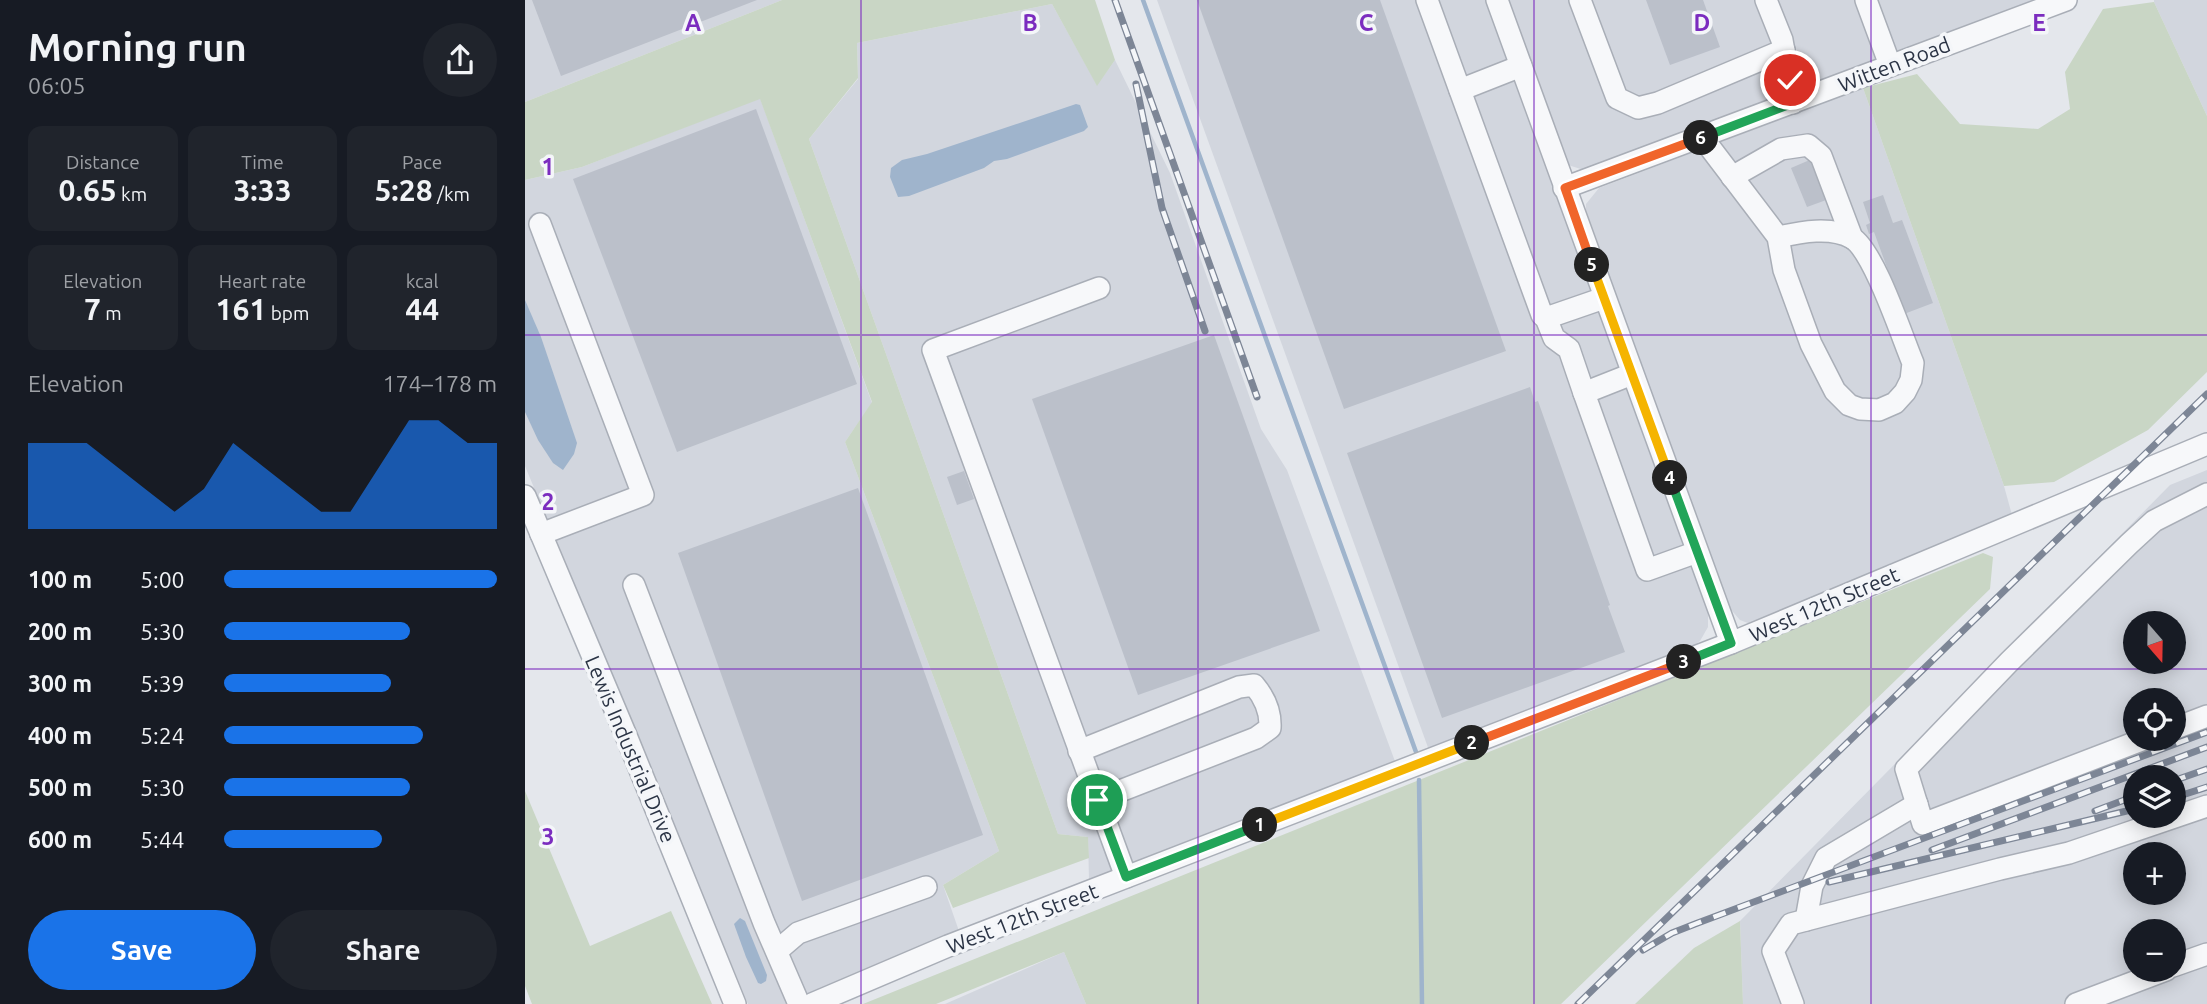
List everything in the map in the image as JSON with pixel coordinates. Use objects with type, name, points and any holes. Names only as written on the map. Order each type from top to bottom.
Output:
[{"type":"street","points":[[1427,0],[1542,315],[1546,318],[1554,338],[1569,349],[1647,570],[1697,552]]},
{"type":"street","points":[[1497,0],[1731,643]]},
{"type":"street","points":[[1580,0],[1617,98],[1638,108],[1658,103],[1784,50]]},
{"type":"street","points":[[1766,0],[1782,40],[1793,103]]},
{"type":"street","points":[[1865,0],[1890,65]]},
{"type":"street","name":"Witten Road","points":[[1565,188],[2066,0]]},
{"type":"street","points":[[1460,90],[1521,66]]},
{"type":"street","points":[[1766,113],[1781,149]]},
{"type":"street","points":[[1702,137],[1778,237],[1784,270],[1811,344],[1835,391],[1849,405],[1860,409],[1879,410],[1895,403],[1911,380],[1913,363],[1874,267],[1859,245],[1852,239],[1822,231],[1778,237]]},
{"type":"street","points":[[1732,177],[1781,149],[1808,145],[1821,156],[1852,239]]},
{"type":"street","points":[[540,225],[643,495],[541,534]]},
{"type":"street","points":[[1099,288],[933,350],[1126,877]]},
{"type":"street","points":[[1546,318],[1604,298]]},
{"type":"street","points":[[1584,393],[1632,374]]},
{"type":"street","name":"West 12th Street","points":[[812,1004],[948,946],[1731,643],[2207,444]]},
{"type":"street","points":[[2123,747],[1923,824],[1906,769],[2000,672],[2154,521],[2207,494]]},
{"type":"street","name":"Lewis Industrial Drive","points":[[525,496],[735,1004]]},
{"type":"street","points":[[634,585],[799,1004]]},
{"type":"street","points":[[1079,751],[1240,687],[1254,685],[1264,696],[1271,717],[1270,728],[1256,738],[1097,800]]},
{"type":"street","points":[[2186,724],[2207,716]]},
{"type":"street","points":[[1807,920],[1812,886],[1826,858],[1917,804]]},
{"type":"street","points":[[1793,1004],[1773,951],[1791,924],[1990,871],[2069,853],[2207,806]]},
{"type":"street","points":[[777,951],[798,933],[926,887]]},
{"type":"street","points":[[2186,962],[2207,954]]},
{"type":"street","points":[[2076,1004],[2134,982]]},
{"type":"shaded area","points":[[525,0],[782,0],[525,102]]},
{"type":"shaded area","points":[[1157,0],[1488,0],[1702,593],[1708,612],[1708,627],[1700,641],[1678,657],[1430,753]]},
{"type":"shaded area","points":[[1507,0],[2037,0],[1584,170],[1568,165]]},
{"type":"shaded area","points":[[2207,0],[2207,116],[2154,2]]},
{"type":"shaded area","points":[[1052,4],[1097,85],[1115,60],[1170,173],[1261,429],[1287,470],[1396,764],[1089,880],[1088,837],[1058,834],[809,139],[858,79],[857,43]]},
{"type":"shaded area","points":[[1863,88],[2012,515],[1753,625],[1740,620],[1727,605],[1586,222],[1586,204],[1599,188]]},
{"type":"shaded area","points":[[760,98],[872,403],[845,442],[999,851],[943,885],[960,934],[794,1004],[748,1004],[525,466],[525,180],[582,167]]},
{"type":"shaded area","points":[[2207,470],[2207,1004],[1743,1004],[1740,921],[2170,485]]},
{"type":"shaded area","points":[[1064,952],[1086,1004],[945,1004]]},
{"type":"green space","points":[[782,0],[1095,0],[1115,60],[1097,86],[1052,4],[857,43],[858,78],[809,139],[1058,834],[1088,837],[1089,858],[953,908],[943,885],[999,851],[845,442],[872,402],[760,99],[582,167],[525,180],[525,102]]},
{"type":"green space","points":[[2154,2],[2207,116],[2207,372],[2148,430],[2054,482],[2004,486],[1863,88],[1917,74],[1960,124],[2038,129],[2070,109],[2065,72],[2103,9]]},
{"type":"green space","points":[[1983,553],[1993,557],[1990,589],[1561,1004],[1086,1004],[1064,952],[936,1004],[863,1004]]},
{"type":"green space","points":[[525,791],[590,946],[671,911],[712,1004],[532,1004],[525,986]]},
{"type":"green space","points":[[1740,921],[1743,1004],[1635,1004],[1694,948]]},
{"type":"water","points":[[1076,104],[1080,105],[1088,127],[1084,131],[1007,159],[994,161],[984,168],[909,196],[898,197],[890,177],[891,168],[902,160]]},
{"type":"water","points":[[525,300],[541,337],[577,443],[574,454],[563,470],[553,463],[525,412]]},
{"type":"water","points":[[740,918],[745,921],[767,975],[766,981],[761,984],[758,983],[746,957],[734,924]]},
{"type":"building","points":[[532,0],[757,0],[561,76]]},
{"type":"building","points":[[1197,0],[1380,0],[1506,351],[1344,409]]},
{"type":"building","points":[[1646,0],[1703,0],[1720,47],[1670,65]]},
{"type":"building","points":[[756,109],[857,384],[677,452],[573,179]]},
{"type":"building","points":[[1812,159],[1829,199],[1807,207],[1791,168]]},
{"type":"building","points":[[1883,195],[1893,223],[1902,220],[1933,303],[1904,314],[1874,232],[1869,234],[1866,225],[1870,223],[1863,202]]},
{"type":"building","points":[[1214,335],[1320,631],[1138,695],[1032,399]]},
{"type":"building","points":[[1530,387],[1535,402],[1538,401],[1625,652],[1442,718],[1347,453]]},
{"type":"building","points":[[964,471],[974,499],[957,505],[947,477]]},
{"type":"building","points":[[858,488],[983,835],[802,901],[678,553]]},
{"type":"waterway","points":[[1143,0],[1416,752]]},
{"type":"waterway","points":[[1419,780],[1422,1004]]},
{"type":"railway","points":[[1115,0],[1257,397]]},
{"type":"railway","points":[[1136,84],[1162,208],[1205,331]]},
{"type":"railway","points":[[1578,1004],[2207,394]]},
{"type":"railway","points":[[1643,950],[1672,933],[1695,924],[2207,732]]},
{"type":"railway","points":[[1932,850],[2207,747]]},
{"type":"railway","points":[[2186,776],[2207,769]]},
{"type":"railway","points":[[2186,794],[2207,787]]},
{"type":"railway","points":[[2095,811],[2123,800]]},
{"type":"railway","points":[[1829,882],[2123,812]]},
{"type":"route","points":[[1097,800],[1126,877],[1731,643],[1565,188],[1793,103],[1790,80]]}]
